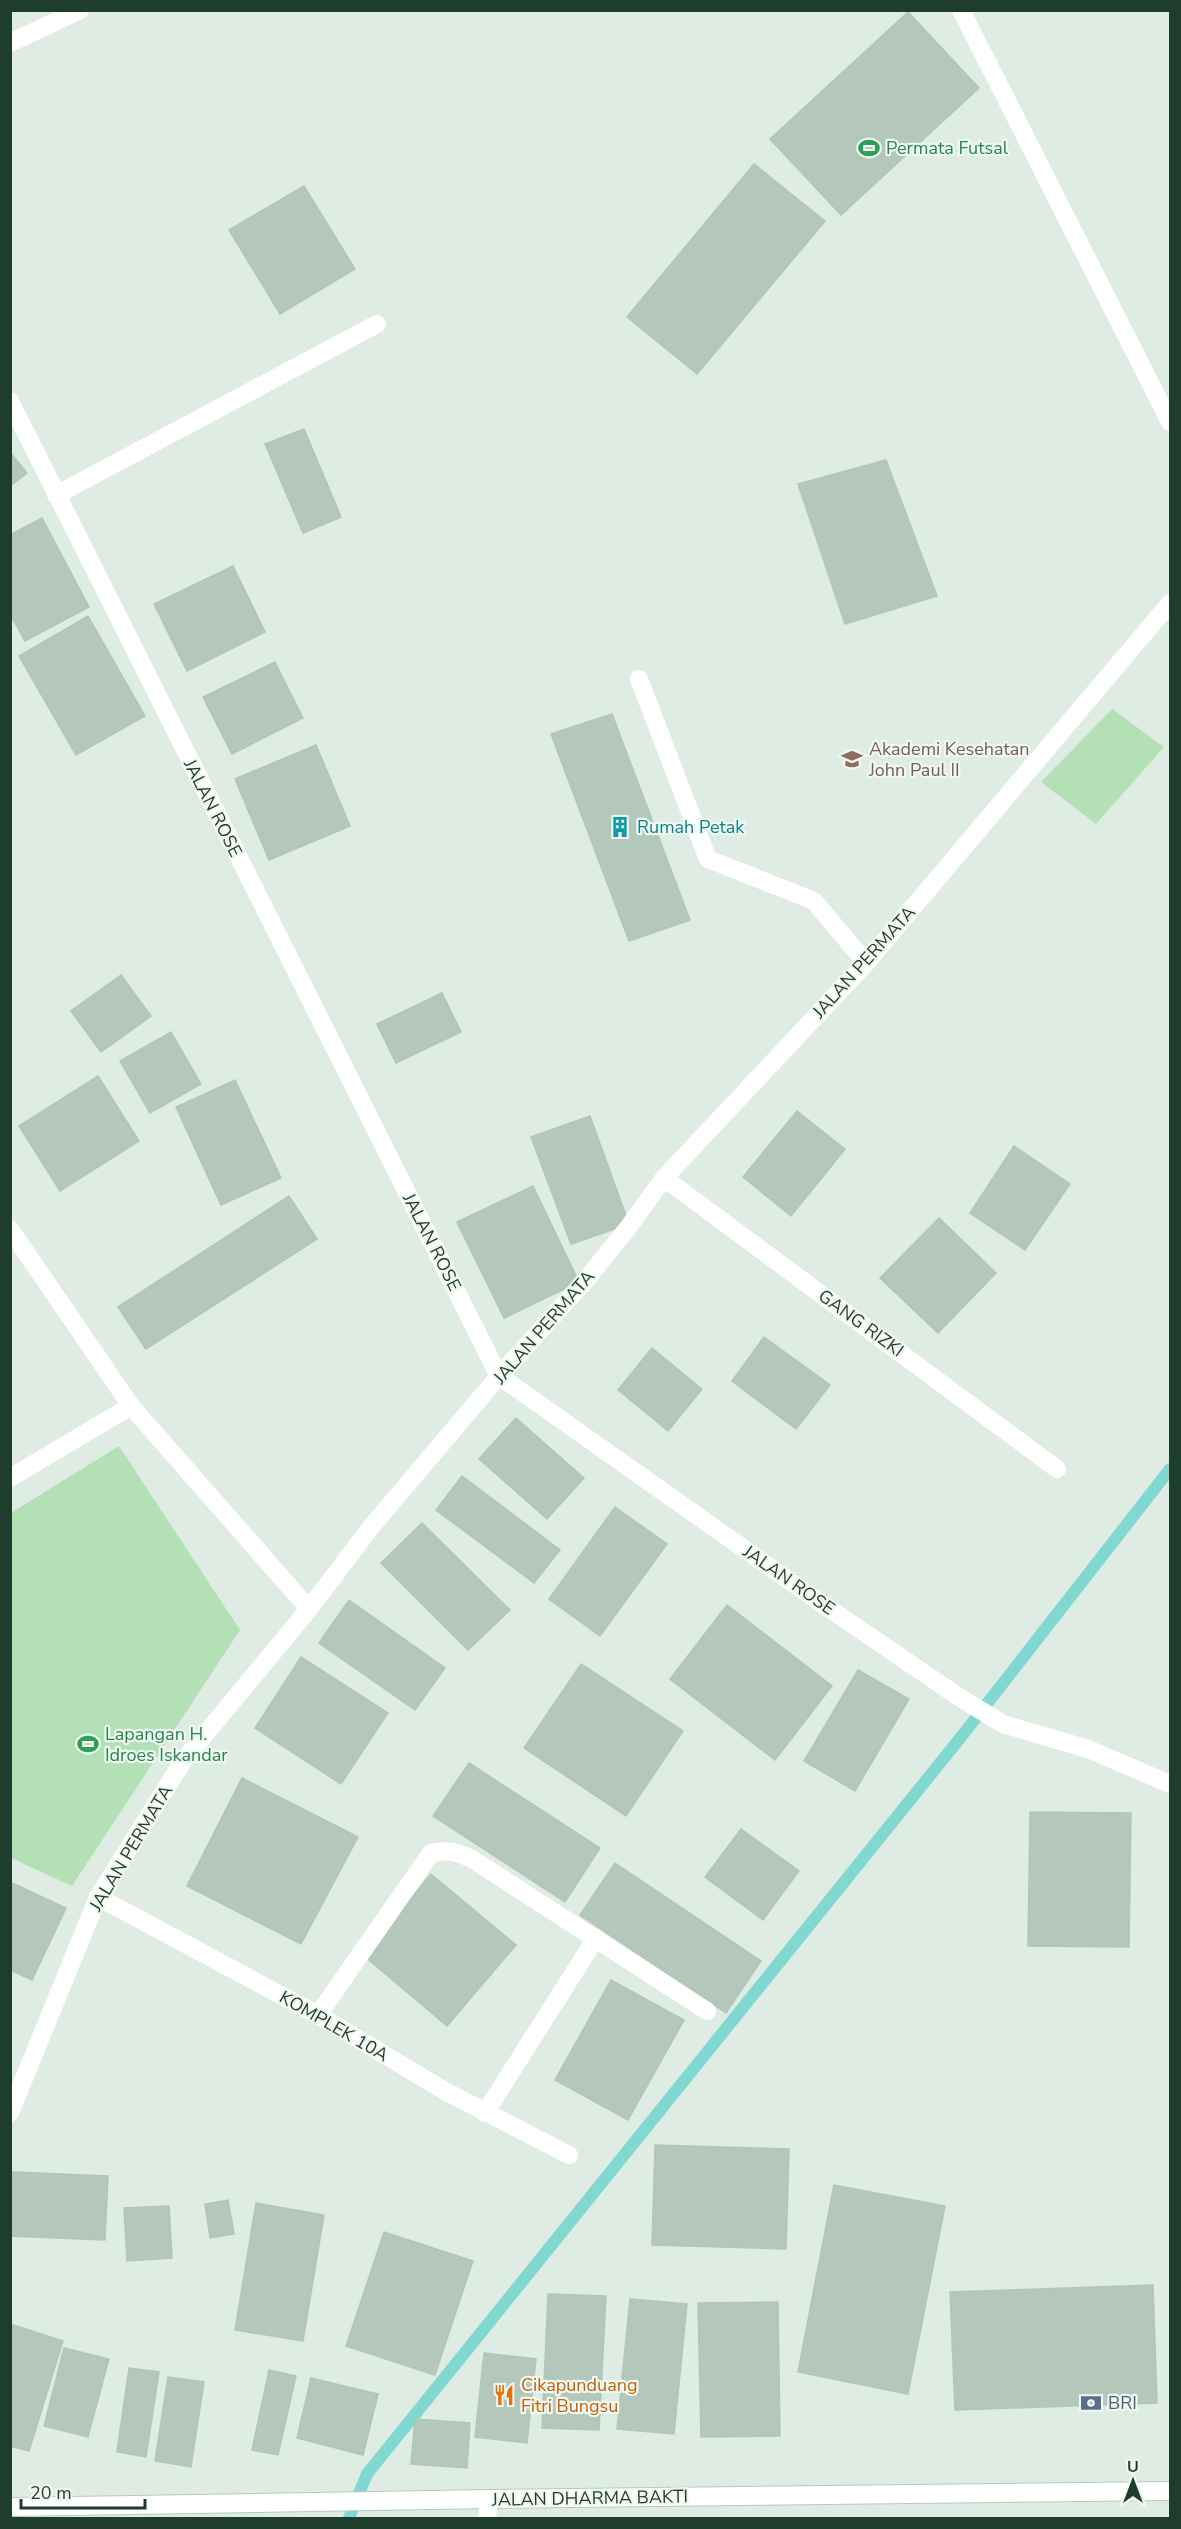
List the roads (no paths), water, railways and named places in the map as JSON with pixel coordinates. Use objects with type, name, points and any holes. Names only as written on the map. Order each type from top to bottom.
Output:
[{"type":"street","points":[[10,43],[80,10]]},
{"type":"street","points":[[961,10],[1170,422]]},
{"type":"street","points":[[56,495],[377,324]]},
{"type":"street","name":"JALAN ROSE","points":[[10,401],[499,1376],[821,1603],[959,1697],[1003,1724],[1088,1749],[1170,1784]]},
{"type":"street","name":"JALAN PERMATA","points":[[10,2113],[98,1898],[183,1761],[309,1609],[371,1527],[499,1376],[585,1281],[664,1178],[866,963],[1170,603]]},
{"type":"street","points":[[639,679],[708,859],[814,901],[866,963]]},
{"type":"street","name":"GANG RIZKI","points":[[664,1178],[1058,1469]]},
{"type":"street","points":[[10,1229],[131,1406],[309,1609]]},
{"type":"street","points":[[10,1478],[131,1406]]},
{"type":"street","points":[[318,2015],[431,1853],[443,1850],[455,1851],[472,1860],[707,2011]]},
{"type":"street","name":"KOMPLEK 10A","points":[[98,1898],[318,2015],[485,2113],[569,2155]]},
{"type":"street","points":[[485,2113],[596,1938]]},
{"type":"street","name":"JALAN DHARMA BAKTI","points":[[10,2507],[94,2512],[312,2502],[1170,2491]]},
{"type":"street","points":[[487,2518],[489,2499]]},
{"type":"waterway","points":[[349,2518],[367,2474],[961,1737],[1170,1469]]},
{"type":"place","name":"Permata Futsal","points":[[869,148]]},
{"type":"place","name":"Akademi Kesehatan John Paul II","points":[[852,759]]},
{"type":"place","name":"Rumah Petak","points":[[620,827]]},
{"type":"place","name":"Lapangan H. Idroes Iskandar","points":[[88,1744]]},
{"type":"place","name":"Cikapunduang Fitri Bungsu","points":[[504,2395]]},
{"type":"place","name":"BRI","points":[[1091,2403]]}]
